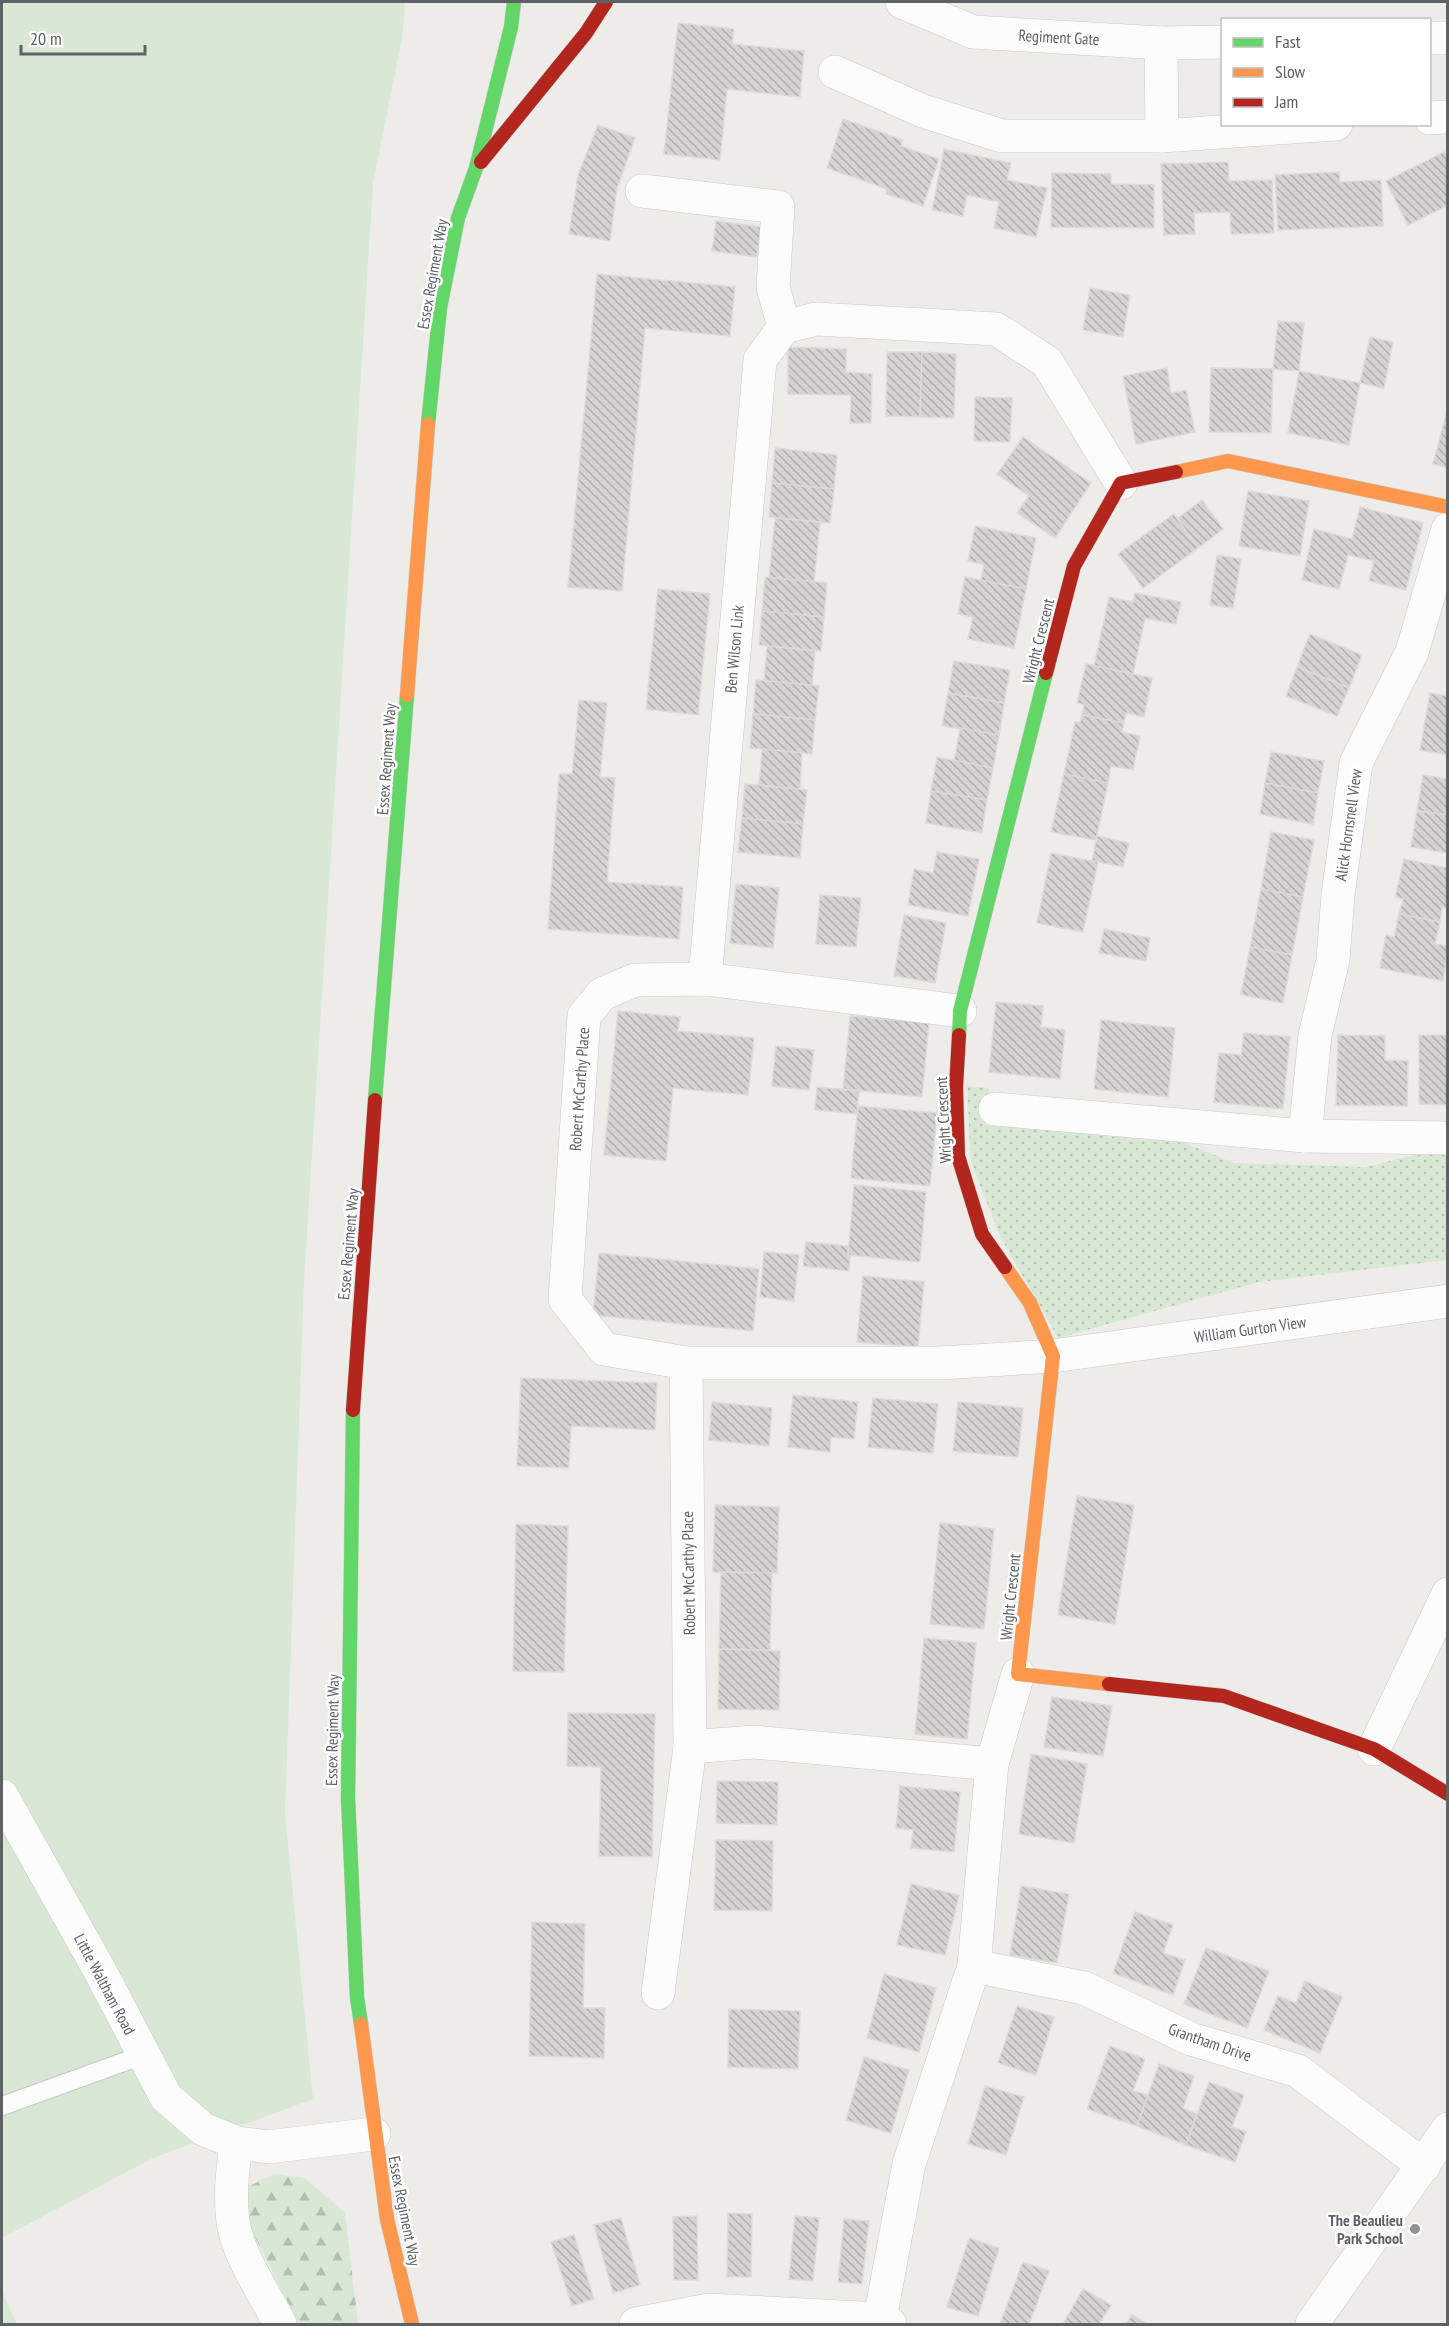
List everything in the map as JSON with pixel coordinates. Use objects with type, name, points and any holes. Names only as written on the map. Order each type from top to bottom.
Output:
[{"type":"main road","name":"Essex Regiment Way","points":[[412,2325],[387,2219],[357,1997],[348,1798],[353,1388],[440,308],[458,218],[476,168],[511,27],[514,2]]},
{"type":"main road","name":"Essex Regiment Way","points":[[476,168],[586,33],[606,2]]},
{"type":"main road","points":[[1121,483],[1228,461],[1448,507]]},
{"type":"main road","name":"Wright Crescent","points":[[1018,1674],[1053,1356],[1030,1303],[982,1234],[958,1156],[956,1087],[960,1011],[1074,566],[1121,483]]},
{"type":"main road","points":[[1018,1674],[1224,1696],[1374,1749],[1448,1794]]},
{"type":"street","name":"Regiment Gate","points":[[902,2],[973,32],[1161,43],[1221,42]]},
{"type":"street","points":[[1431,38],[1448,38]]},
{"type":"street","points":[[1161,43],[1162,136]]},
{"type":"street","points":[[835,72],[923,111],[1002,136],[1162,136],[1307,126]]},
{"type":"street","points":[[642,191],[778,207],[773,287],[784,327],[816,319],[996,329],[1047,362],[1121,483]]},
{"type":"street","name":"Ben Wilson Link","points":[[705,979],[760,360],[784,327]]},
{"type":"street","name":"Alick Hornsnell View","points":[[1305,1136],[1315,1035],[1334,960],[1338,894],[1356,763],[1412,652],[1448,529]]},
{"type":"street","name":"Robert McCarthy Place","points":[[960,1011],[705,979],[635,980],[602,994],[584,1016],[565,1299],[604,1348],[686,1364],[940,1363],[1053,1356]]},
{"type":"street","points":[[995,1109],[1305,1136],[1448,1138]]},
{"type":"street","name":"William Gurton View","points":[[1053,1356],[1448,1301]]},
{"type":"street","name":"Robert McCarthy Place","points":[[658,1993],[690,1747],[686,1364]]},
{"type":"street","points":[[1374,1749],[1448,1594]]},
{"type":"street","points":[[636,2325],[709,2310],[885,2322],[909,2164],[974,1966],[992,1764],[1018,1674]]},
{"type":"street","points":[[690,1747],[754,1742],[992,1764]]},
{"type":"street","name":"Little Waltham Road","points":[[2,1796],[100,1971],[166,2097],[204,2129],[237,2143],[268,2147],[374,2134]]},
{"type":"street","name":"Grantham Drive","points":[[974,1966],[1083,1988],[1191,2039],[1298,2071],[1424,2166]]},
{"type":"street","points":[[1312,2325],[1448,2129]]},
{"type":"street","points":[[237,2143],[232,2167],[234,2223],[243,2252],[280,2325]]},
{"type":"lane","points":[[2,2106],[143,2055]]},
{"type":"green space","points":[[2,2],[405,2],[402,38],[373,183],[304,1282],[285,1814],[313,2099],[153,2158],[2,2238]]},
{"type":"green space","points":[[967,1086],[989,1088],[985,1125],[1185,1143],[1234,1163],[1365,1167],[1414,1155],[1447,1155],[1447,1260],[1259,1282],[1058,1338],[1000,1236],[971,1162]]},
{"type":"green space","points":[[274,2174],[305,2178],[345,2213],[358,2324],[299,2324],[233,2194]]},
{"type":"green space","points":[[2,2291],[17,2324],[2,2324]]},
{"type":"building","points":[[678,23],[734,29],[732,44],[804,51],[800,97],[727,89],[720,160],[664,154]]},
{"type":"building","points":[[843,119],[903,140],[901,146],[939,159],[923,206],[886,194],[887,189],[827,168]]},
{"type":"building","points":[[598,125],[635,138],[617,188],[610,241],[569,234],[578,175]]},
{"type":"building","points":[[944,149],[1011,163],[1007,180],[1047,188],[1036,237],[994,228],[999,202],[967,195],[963,216],[932,210]]},
{"type":"building","points":[[1444,152],[1448,158],[1448,205],[1408,225],[1386,181]]},
{"type":"building","points":[[1228,162],[1229,181],[1272,180],[1274,233],[1231,234],[1230,212],[1194,213],[1195,234],[1164,235],[1161,164]]},
{"type":"building","points":[[1339,172],[1340,182],[1381,180],[1383,226],[1278,230],[1275,175]]},
{"type":"building","points":[[1052,173],[1111,174],[1111,184],[1154,185],[1154,228],[1051,227]]},
{"type":"building","points":[[716,221],[761,227],[757,257],[712,251]]},
{"type":"building","points":[[597,274],[735,287],[730,336],[645,328],[622,591],[568,587]]},
{"type":"building","points":[[1090,288],[1130,295],[1123,337],[1083,330]]},
{"type":"building","points":[[1278,321],[1304,323],[1299,371],[1273,369]]},
{"type":"building","points":[[1370,337],[1393,342],[1384,388],[1360,383]]},
{"type":"building","points":[[788,347],[846,349],[846,372],[872,374],[871,423],[850,423],[851,395],[788,394]]},
{"type":"building","points":[[887,352],[922,352],[920,417],[886,416]]},
{"type":"building","points":[[922,352],[956,354],[954,418],[920,417]]},
{"type":"building","points":[[1167,368],[1171,393],[1186,390],[1195,432],[1136,444],[1123,376]]},
{"type":"building","points":[[1211,368],[1273,369],[1271,433],[1209,432]]},
{"type":"building","points":[[1299,371],[1360,383],[1349,445],[1288,433]]},
{"type":"building","points":[[975,397],[1012,398],[1010,442],[974,441]]},
{"type":"building","points":[[1448,407],[1448,468],[1433,464]]},
{"type":"building","points":[[1023,437],[1091,483],[1055,538],[1017,513],[1029,496],[997,474]]},
{"type":"building","points":[[775,448],[837,455],[834,489],[772,483]]},
{"type":"building","points":[[772,483],[834,489],[830,523],[769,517]]},
{"type":"building","points":[[1248,491],[1309,501],[1300,556],[1239,546]]},
{"type":"building","points":[[1202,500],[1223,529],[1198,548],[1177,519]]},
{"type":"building","points":[[1360,507],[1423,523],[1406,590],[1369,581],[1374,561],[1348,555],[1339,589],[1302,580],[1314,529],[1352,539]]},
{"type":"building","points":[[1174,514],[1198,548],[1143,588],[1118,554]]},
{"type":"building","points":[[775,518],[820,522],[814,582],[769,578]]},
{"type":"building","points":[[975,526],[1036,538],[1026,589],[981,581],[984,564],[968,561]]},
{"type":"building","points":[[1217,555],[1241,559],[1233,608],[1210,605]]},
{"type":"building","points":[[765,577],[827,583],[824,617],[762,611]]},
{"type":"building","points":[[965,577],[1026,589],[1014,648],[968,639],[973,617],[958,614]]},
{"type":"building","points":[[658,589],[710,594],[698,715],[646,709]]},
{"type":"building","points":[[1135,593],[1181,602],[1176,624],[1145,618],[1133,674],[1094,666],[1109,597],[1133,602]]},
{"type":"building","points":[[762,611],[824,617],[821,651],[759,645]]},
{"type":"building","points":[[1310,634],[1362,655],[1349,688],[1297,667]]},
{"type":"building","points":[[767,646],[815,651],[812,685],[764,681]]},
{"type":"building","points":[[954,661],[1010,670],[1004,703],[948,693]]},
{"type":"building","points":[[1086,664],[1152,678],[1144,717],[1126,713],[1124,723],[1082,715],[1084,705],[1077,703]]},
{"type":"building","points":[[1297,667],[1349,688],[1337,716],[1286,696]]},
{"type":"building","points":[[756,680],[819,686],[815,720],[753,714]]},
{"type":"building","points":[[948,693],[1004,703],[999,735],[942,726]]},
{"type":"building","points":[[1430,693],[1448,696],[1448,755],[1420,750]]},
{"type":"building","points":[[579,700],[607,703],[600,777],[615,778],[607,882],[683,887],[679,939],[548,929],[559,774],[572,774]]},
{"type":"building","points":[[753,714],[815,720],[812,754],[750,748]]},
{"type":"building","points":[[1082,715],[1124,723],[1122,732],[1140,736],[1133,770],[1111,766],[1108,783],[1064,774],[1075,722],[1080,722]]},
{"type":"building","points":[[960,728],[999,735],[993,768],[954,761]]},
{"type":"building","points":[[762,749],[802,753],[800,789],[759,785]]},
{"type":"building","points":[[1271,752],[1324,761],[1318,793],[1265,783]]},
{"type":"building","points":[[937,757],[993,768],[987,800],[931,791]]},
{"type":"building","points":[[1064,774],[1108,783],[1096,840],[1051,832]]},
{"type":"building","points":[[1423,775],[1448,779],[1448,815],[1417,811]]},
{"type":"building","points":[[1265,783],[1318,793],[1313,824],[1260,814]]},
{"type":"building","points":[[745,784],[807,790],[803,824],[742,818]]},
{"type":"building","points":[[931,791],[987,800],[982,833],[926,823]]},
{"type":"building","points":[[1417,811],[1448,815],[1448,853],[1411,847]]},
{"type":"building","points":[[742,818],[803,824],[800,858],[738,852]]},
{"type":"building","points":[[1271,832],[1314,840],[1303,897],[1261,889]]},
{"type":"building","points":[[1097,836],[1129,843],[1123,867],[1092,861]]},
{"type":"building","points":[[937,852],[979,859],[968,916],[908,905],[914,869],[933,873]]},
{"type":"building","points":[[1051,853],[1098,862],[1083,932],[1037,923]]},
{"type":"building","points":[[1404,859],[1448,868],[1448,909],[1442,907],[1440,922],[1399,914],[1403,899],[1395,897]]},
{"type":"building","points":[[736,884],[779,888],[773,948],[730,943]]},
{"type":"building","points":[[1261,889],[1303,897],[1292,955],[1250,947]]},
{"type":"building","points":[[820,895],[861,898],[856,947],[816,944]]},
{"type":"building","points":[[1399,914],[1440,922],[1435,944],[1448,946],[1443,981],[1380,968],[1386,935],[1394,937]]},
{"type":"building","points":[[904,915],[946,923],[935,983],[894,976]]},
{"type":"building","points":[[1104,929],[1150,938],[1146,961],[1099,953]]},
{"type":"building","points":[[1250,947],[1292,955],[1283,1003],[1241,995]]},
{"type":"building","points":[[996,1002],[1043,1006],[1041,1027],[1065,1030],[1060,1079],[989,1072]]},
{"type":"building","points":[[618,1011],[680,1017],[678,1031],[754,1038],[748,1095],[673,1088],[666,1161],[604,1155]]},
{"type":"building","points":[[850,1016],[929,1023],[922,1097],[843,1089]]},
{"type":"building","points":[[1101,1020],[1175,1028],[1168,1097],[1094,1089]]},
{"type":"building","points":[[1244,1033],[1290,1037],[1283,1109],[1214,1102],[1219,1053],[1241,1055]]},
{"type":"building","points":[[1338,1035],[1385,1036],[1385,1060],[1408,1061],[1407,1106],[1336,1105]]},
{"type":"building","points":[[1419,1035],[1448,1035],[1448,1105],[1419,1104]]},
{"type":"building","points":[[776,1046],[814,1050],[809,1090],[772,1086]]},
{"type":"building","points":[[817,1087],[859,1091],[857,1114],[815,1110]]},
{"type":"building","points":[[858,1106],[937,1113],[930,1186],[851,1178]]},
{"type":"building","points":[[854,1185],[926,1192],[920,1262],[848,1255]]},
{"type":"building","points":[[806,1242],[848,1246],[849,1271],[803,1266]]},
{"type":"building","points":[[764,1252],[799,1255],[794,1301],[760,1297]]},
{"type":"building","points":[[599,1253],[759,1269],[753,1331],[593,1315]]},
{"type":"building","points":[[863,1276],[924,1282],[918,1347],[857,1342]]},
{"type":"building","points":[[521,1378],[657,1383],[655,1430],[571,1426],[569,1468],[517,1466]]},
{"type":"building","points":[[793,1395],[858,1402],[854,1439],[831,1437],[830,1452],[788,1447]]},
{"type":"building","points":[[873,1398],[938,1404],[933,1453],[868,1447]]},
{"type":"building","points":[[712,1402],[772,1408],[769,1446],[709,1440]]},
{"type":"building","points":[[958,1402],[1023,1408],[1018,1457],[953,1451]]},
{"type":"building","points":[[1077,1496],[1134,1505],[1115,1624],[1058,1615]]},
{"type":"building","points":[[715,1505],[779,1507],[777,1573],[713,1572]]},
{"type":"building","points":[[940,1523],[994,1529],[984,1629],[930,1624]]},
{"type":"building","points":[[516,1524],[568,1526],[564,1672],[513,1671]]},
{"type":"building","points":[[721,1572],[772,1573],[770,1650],[719,1649]]},
{"type":"building","points":[[924,1638],[976,1643],[967,1739],[915,1734]]},
{"type":"building","points":[[719,1649],[780,1651],[779,1710],[718,1709]]},
{"type":"building","points":[[1052,1697],[1112,1706],[1103,1756],[1044,1747]]},
{"type":"building","points":[[568,1713],[655,1714],[652,1857],[599,1856],[601,1767],[567,1766]]},
{"type":"building","points":[[1031,1754],[1087,1764],[1074,1843],[1019,1834]]},
{"type":"building","points":[[717,1781],[778,1782],[777,1825],[716,1823]]},
{"type":"building","points":[[900,1786],[960,1792],[954,1852],[911,1848],[913,1830],[896,1828]]},
{"type":"building","points":[[716,1840],[773,1841],[772,1911],[714,1910]]},
{"type":"building","points":[[911,1884],[959,1895],[945,1955],[897,1945]]},
{"type":"building","points":[[1021,1886],[1069,1894],[1057,1963],[1010,1955]]},
{"type":"building","points":[[1135,1912],[1173,1925],[1163,1953],[1185,1960],[1173,1995],[1113,1973]]},
{"type":"building","points":[[532,1922],[585,1924],[583,2008],[605,2008],[604,2058],[529,2056]]},
{"type":"building","points":[[1206,1948],[1269,1971],[1247,2028],[1184,2004]]},
{"type":"building","points":[[884,1974],[936,1988],[919,2052],[867,2038]]},
{"type":"building","points":[[1305,1981],[1342,1997],[1320,2053],[1264,2030],[1278,1996],[1296,2003]]},
{"type":"building","points":[[1017,2006],[1054,2017],[1036,2075],[998,2063]]},
{"type":"building","points":[[729,2009],[800,2011],[798,2069],[728,2067]]},
{"type":"building","points":[[1110,2046],[1145,2059],[1133,2091],[1148,2095],[1137,2126],[1087,2109]]},
{"type":"building","points":[[864,2057],[909,2070],[891,2133],[846,2120]]},
{"type":"building","points":[[1159,2064],[1194,2076],[1183,2108],[1197,2114],[1186,2145],[1137,2126]]},
{"type":"building","points":[[1209,2082],[1244,2095],[1232,2127],[1246,2132],[1235,2162],[1186,2145]]},
{"type":"building","points":[[985,2086],[1024,2097],[1006,2155],[968,2144]]},
{"type":"building","points":[[728,2213],[752,2214],[751,2277],[727,2277]]},
{"type":"building","points":[[697,2216],[698,2280],[674,2280],[673,2217]]},
{"type":"building","points":[[795,2216],[819,2218],[813,2281],[789,2279]]},
{"type":"building","points":[[621,2218],[640,2285],[613,2293],[594,2225]]},
{"type":"building","points":[[844,2219],[869,2221],[862,2284],[838,2282]]},
{"type":"building","points":[[574,2235],[594,2299],[572,2306],[551,2242]]},
{"type":"building","points":[[969,2238],[999,2248],[978,2316],[947,2307]]},
{"type":"building","points":[[1023,2262],[1049,2271],[1029,2324],[1000,2324]]},
{"type":"building","points":[[1083,2289],[1111,2305],[1099,2324],[1063,2324]]},
{"type":"building","points":[[1132,2315],[1147,2324],[1126,2324]]},
{"type":"traffic: fast","points":[[428,424],[440,308],[458,218],[476,168],[511,27],[514,2]]},
{"type":"traffic: fast","points":[[959,1035],[960,1011],[1046,673]]},
{"type":"traffic: fast","points":[[375,1100],[407,695]]},
{"type":"traffic: fast","points":[[353,1410],[348,1798],[357,1997],[361,2024]]},
{"type":"traffic: slow","points":[[407,695],[428,424]]},
{"type":"traffic: slow","points":[[1176,472],[1228,461],[1448,507]]},
{"type":"traffic: slow","points":[[1005,1267],[1030,1303],[1053,1356],[1018,1674],[1109,1684]]},
{"type":"traffic: slow","points":[[361,2024],[387,2219],[412,2324]]},
{"type":"traffic: jam","points":[[481,162],[586,33],[606,2]]},
{"type":"traffic: jam","points":[[1046,673],[1074,566],[1121,483],[1176,472]]},
{"type":"traffic: jam","points":[[959,1035],[956,1087],[958,1156],[982,1234],[1005,1267]]},
{"type":"traffic: jam","points":[[353,1410],[375,1100]]},
{"type":"traffic: jam","points":[[1109,1684],[1224,1696],[1374,1749],[1448,1794]]},
{"type":"place","name":"The Beaulieu Park School","points":[[1415,2229]]}]
